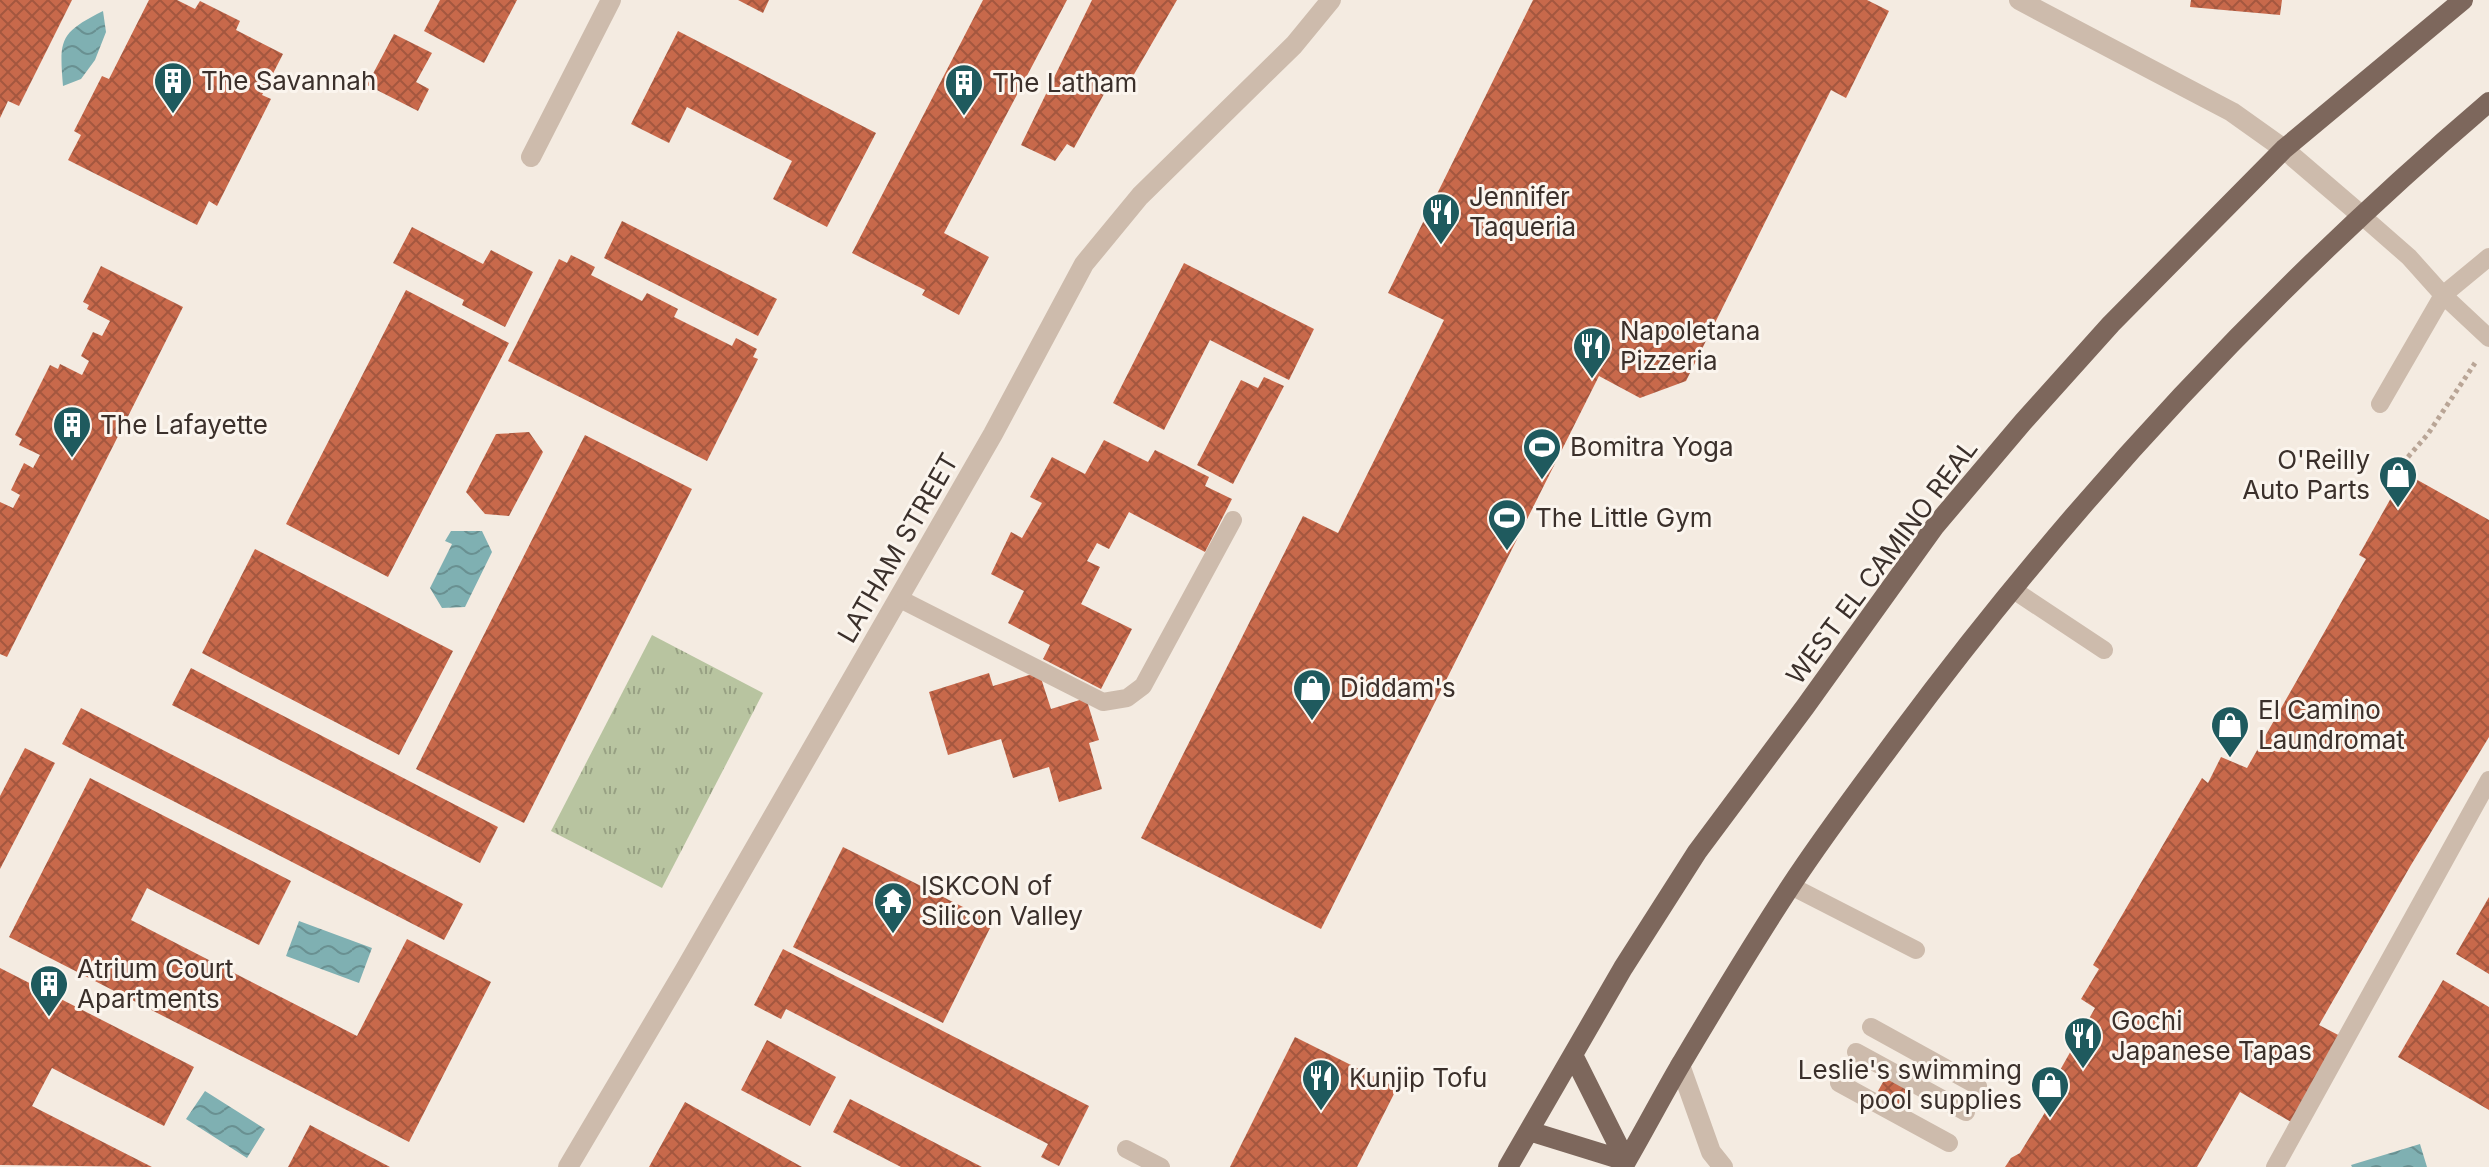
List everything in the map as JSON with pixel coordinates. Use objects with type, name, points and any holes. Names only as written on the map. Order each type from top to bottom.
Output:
[{"type":"main road","name":"WEST EL CAMINO REAL","points":[[1508,1167],[1623,968],[1697,852],[1935,526],[2111,324],[2284,149],[2463,0]]},
{"type":"main road","points":[[1628,1165],[1680,1065],[1791,886],[1932,690],[2012,589],[2188,390],[2361,215],[2489,102]]},
{"type":"main road","points":[[1573,1055],[1628,1165]]},
{"type":"main road","points":[[1529,1131],[1628,1165]]},
{"type":"street","points":[[531,157],[611,0]]},
{"type":"street","name":"LATHAM STREET","points":[[568,1167],[1039,352],[1084,264],[1140,196],[1294,45],[1331,0]]},
{"type":"street","points":[[2019,0],[2232,112],[2284,149],[2361,215]]},
{"type":"street","points":[[1680,1065],[1711,1152],[1723,1167]]},
{"type":"lane","points":[[2361,215],[2409,257],[2485,346]]},
{"type":"lane","points":[[2380,404],[2443,295],[2489,257]]},
{"type":"lane","points":[[898,598],[1103,702],[1127,698],[1143,686],[1233,520]]},
{"type":"lane","points":[[2012,589],[2104,650]]},
{"type":"lane","points":[[2275,1167],[2489,780]]},
{"type":"lane","points":[[1791,886],[1916,950]]},
{"type":"lane","points":[[1871,1027],[1978,1086]]},
{"type":"lane","points":[[1856,1052],[1966,1112]]},
{"type":"lane","points":[[1839,1083],[1949,1143]]},
{"type":"lane","points":[[1126,1149],[1161,1167]]},
{"type":"path","points":[[2408,457],[2428,434],[2485,346]]},
{"type":"green space","points":[[652,635],[763,693],[662,888],[551,831]]},
{"type":"water","points":[[103,11],[106,32],[95,60],[81,79],[63,86],[65,39],[78,25]]},
{"type":"water","points":[[451,531],[482,531],[492,552],[465,607],[442,608],[430,588],[452,544],[445,541]]},
{"type":"water","points":[[299,921],[372,948],[359,983],[286,956]]},
{"type":"water","points":[[205,1091],[265,1129],[247,1158],[186,1119]]},
{"type":"water","points":[[2420,1144],[2427,1167],[2351,1165]]},
{"type":"building","points":[[0,0],[72,0],[19,106],[8,101],[0,118]]},
{"type":"building","name":"The Savannah","points":[[149,0],[177,0],[195,9],[200,1],[240,21],[236,30],[283,54],[262,95],[271,99],[217,206],[209,201],[197,225],[68,160],[81,135],[74,131],[102,76],[109,79]]},
{"type":"building","points":[[440,0],[517,0],[484,63],[424,31]]},
{"type":"building","points":[[738,0],[769,0],[763,13]]},
{"type":"building","name":"The Latham","points":[[983,0],[1067,0],[944,233],[989,257],[959,315],[922,295],[925,290],[852,253]]},
{"type":"building","name":"The Latham","points":[[1092,0],[1177,0],[1129,83],[1114,76],[1074,148],[1067,144],[1055,161],[1021,145]]},
{"type":"building","points":[[1533,0],[1867,0],[1889,11],[1846,98],[1831,90],[1686,381],[1640,398],[1599,376],[1321,929],[1141,838],[1303,516],[1338,533],[1444,320],[1388,293]]},
{"type":"building","points":[[2191,0],[2282,0],[2280,15],[2190,7]]},
{"type":"building","points":[[678,31],[876,133],[827,227],[773,199],[792,161],[687,107],[669,143],[631,124]]},
{"type":"building","points":[[394,34],[432,53],[416,82],[429,89],[418,111],[367,85]]},
{"type":"building","points":[[622,221],[777,299],[758,336],[604,258]]},
{"type":"building","points":[[412,227],[483,264],[491,250],[533,272],[505,327],[462,305],[464,300],[393,263]]},
{"type":"building","points":[[571,255],[595,267],[591,275],[642,301],[647,293],[678,309],[674,317],[732,346],[736,338],[757,349],[753,357],[758,359],[707,461],[508,361],[559,259],[567,263]]},
{"type":"building","points":[[1184,263],[1314,329],[1289,380],[1210,340],[1164,430],[1113,403]]},
{"type":"building","name":"The Lafayette","points":[[101,266],[183,307],[7,657],[0,654],[0,502],[13,508],[20,495],[11,490],[24,463],[33,468],[40,455],[19,445],[22,439],[15,435],[50,365],[58,369],[60,364],[82,375],[89,361],[81,356],[93,332],[102,336],[110,321],[87,309],[89,305],[83,302]]},
{"type":"building","points":[[406,290],[509,343],[388,577],[286,524]]},
{"type":"building","points":[[1264,377],[1284,386],[1233,484],[1197,465],[1241,380],[1258,388]]},
{"type":"building","points":[[529,432],[543,452],[509,516],[485,514],[466,492],[496,434]]},
{"type":"building","points":[[585,435],[692,489],[524,823],[416,769]]},
{"type":"building","points":[[1104,440],[1148,462],[1155,450],[1209,477],[1205,486],[1232,499],[1205,552],[1129,512],[1109,549],[1097,543],[1087,561],[1100,567],[1081,604],[1132,629],[1101,689],[1043,659],[1050,645],[1008,623],[1024,591],[991,574],[1011,532],[1022,538],[1042,503],[1030,497],[1052,457],[1085,474]]},
{"type":"building","points":[[2405,473],[2489,520],[2489,737],[2319,1025],[2344,1038],[2298,1126],[2240,1092],[2197,1167],[2005,1167],[2011,1158],[2020,1153],[2049,1106],[2041,1104],[2095,1008],[2081,999],[2099,969],[2093,965],[2202,778],[2208,783],[2221,757],[2247,768],[2366,559],[2359,555]]},
{"type":"building","points":[[255,549],[453,651],[399,755],[202,653]]},
{"type":"building","points":[[191,668],[498,827],[480,863],[172,705]]},
{"type":"building","points":[[1039,672],[1051,709],[1086,698],[1099,740],[1089,743],[1102,789],[1059,802],[1049,767],[1013,778],[1001,739],[948,755],[929,692],[989,673],[993,686]]},
{"type":"building","points":[[81,708],[463,904],[444,940],[62,744]]},
{"type":"building","points":[[25,748],[55,763],[0,869],[0,796]]},
{"type":"building","points":[[90,778],[291,881],[259,945],[147,888],[131,920],[357,1036],[407,939],[491,982],[409,1142],[9,937]]},
{"type":"building","name":"ISKCON of Silicon Valley","points":[[843,847],[993,922],[943,1023],[793,947]]},
{"type":"building","points":[[2489,897],[2489,974],[2456,954]]},
{"type":"building","points":[[783,949],[1089,1106],[1059,1166],[1041,1157],[1048,1144],[786,1009],[781,1019],[754,1005]]},
{"type":"building","name":"Atrium Court Apartments","points":[[0,968],[194,1067],[164,1126],[52,1068],[32,1106],[152,1167],[0,1165]]},
{"type":"building","points":[[2443,980],[2489,1007],[2489,1110],[2398,1057]]},
{"type":"building","name":"Kunjip Tofu","points":[[1295,1037],[1397,1088],[1357,1167],[1230,1167]]},
{"type":"building","points":[[767,1040],[836,1077],[810,1126],[741,1090]]},
{"type":"building","points":[[1887,1075],[1911,1090],[1901,1106],[1878,1091]]},
{"type":"building","points":[[850,1099],[982,1167],[901,1167],[833,1132]]},
{"type":"building","points":[[685,1102],[802,1167],[649,1167]]},
{"type":"building","points":[[310,1125],[390,1167],[288,1167]]},
{"type":"place","name":"The Savannah","points":[[173,115]]},
{"type":"place","name":"The Latham","points":[[964,117]]},
{"type":"place","name":"Jennifer Taqueria","points":[[1441,246]]},
{"type":"place","name":"Napoletana Pizzeria","points":[[1592,380]]},
{"type":"place","name":"The Lafayette","points":[[72,459]]},
{"type":"place","name":"Bomitra Yoga","points":[[1542,481]]},
{"type":"place","name":"O'Reilly Auto Parts","points":[[2398,509]]},
{"type":"place","name":"The Little Gym","points":[[1507,552]]},
{"type":"place","name":"Diddam's","points":[[1312,722]]},
{"type":"place","name":"El Camino Laundromat","points":[[2230,759]]},
{"type":"place","name":"ISKCON of Silicon Valley","points":[[893,935]]},
{"type":"place","name":"Atrium Court Apartments","points":[[49,1018]]},
{"type":"place","name":"Gochi Japanese Tapas","points":[[2083,1070]]},
{"type":"place","name":"Kunjip Tofu","points":[[1321,1112]]},
{"type":"place","name":"Leslie's swimming pool supplies","points":[[2050,1119]]}]
